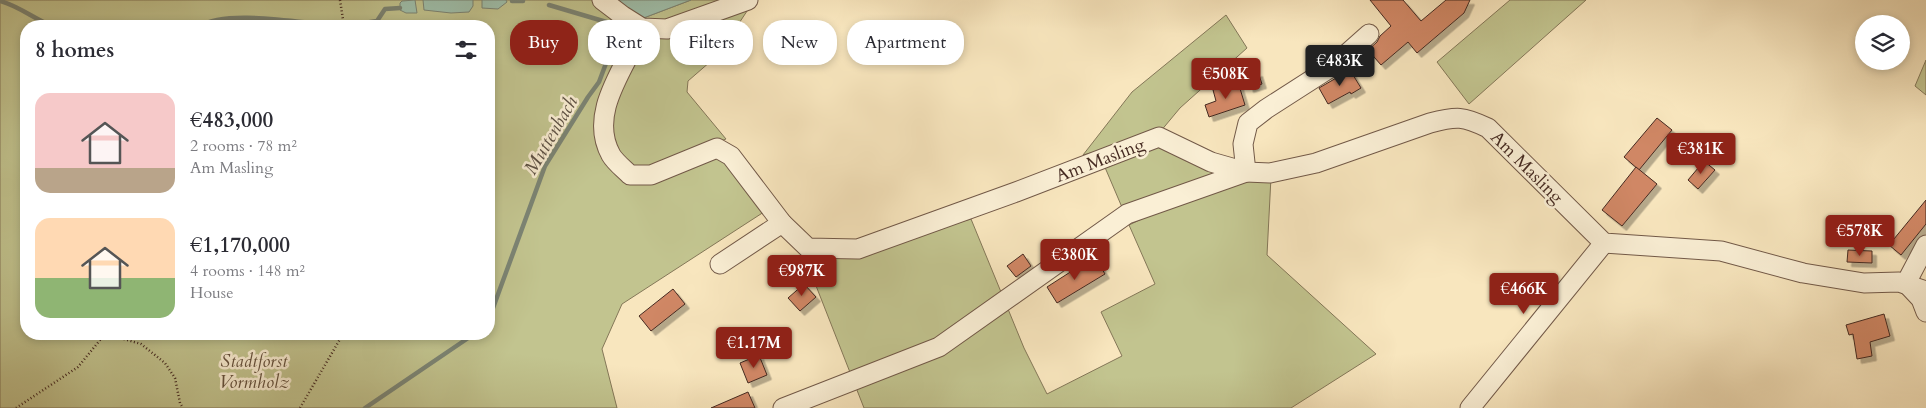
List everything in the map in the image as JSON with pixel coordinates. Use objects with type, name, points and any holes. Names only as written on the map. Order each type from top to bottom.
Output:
[{"type":"street","points":[[602,0],[630,20]]},
{"type":"street","points":[[660,29],[667,29],[748,0]]},
{"type":"street","points":[[783,408],[939,347],[1127,214],[1246,172],[1243,144],[1248,123],[1266,109],[1333,66],[1369,34]]},
{"type":"street","name":"Am Masling","points":[[624,65],[606,104],[604,132],[611,155],[630,175],[651,175],[717,148],[730,156],[782,223],[808,248],[858,249],[1016,192],[1158,137],[1211,162],[1246,172],[1270,172],[1316,163],[1446,118],[1467,118],[1488,128],[1604,243]]},
{"type":"street","points":[[720,264],[782,223]]},
{"type":"street","points":[[1470,408],[1604,243],[1721,251],[1803,273],[1864,283],[1906,283],[1926,291]]},
{"type":"street","points":[[1906,283],[1926,245]]},
{"type":"street","points":[[1906,283],[1921,299],[1926,312]]},
{"type":"path","points":[[340,0],[343,20]]},
{"type":"path","points":[[16,408],[78,367],[101,340]]},
{"type":"path","points":[[127,340],[141,344],[165,363],[175,378],[180,403],[183,408]]},
{"type":"path","points":[[300,408],[340,340]]},
{"type":"green space","name":"Stadtforst Vormholz","points":[[0,0],[595,0],[605,7],[611,20],[588,20],[588,65],[660,65],[660,20],[638,20],[691,0],[756,0],[741,20],[670,20],[670,65],[706,65],[688,81],[687,92],[726,139],[718,142],[712,155],[724,156],[767,210],[622,304],[602,349],[617,408],[0,408]]},
{"type":"green space","points":[[1510,0],[1586,0],[1469,104],[1437,62]]},
{"type":"green space","points":[[1226,15],[1247,48],[1180,108],[1155,138],[1226,173],[1124,212],[1098,151],[1083,155],[1132,92]]},
{"type":"green space","points":[[1926,60],[1926,95],[1915,86]]},
{"type":"green space","points":[[1271,177],[1267,255],[1376,354],[1291,408],[864,408],[800,245],[809,252],[924,231],[971,219],[1024,348],[1047,394],[1122,356],[1101,312],[1155,284],[1129,225],[1202,190]]},
{"type":"shaded area","points":[[415,0],[417,13],[406,13],[400,10],[400,3],[402,1]]},
{"type":"shaded area","points":[[423,0],[473,0],[473,6],[469,12],[451,13],[424,10]]},
{"type":"shaded area","points":[[482,0],[506,0],[507,2],[498,9],[482,8]]},
{"type":"shaded area","points":[[608,0],[691,0],[638,20],[622,20]]},
{"type":"building","points":[[1370,0],[1403,0],[1421,21],[1446,0],[1470,0],[1464,13],[1417,53],[1408,42],[1381,65],[1368,50],[1391,26]]},
{"type":"building","points":[[1350,70],[1361,88],[1328,104],[1319,88]]},
{"type":"building","points":[[1258,72],[1262,84],[1249,88],[1246,75]]},
{"type":"building","points":[[1238,82],[1245,105],[1209,117],[1205,105],[1216,101],[1213,90]]},
{"type":"building","points":[[1657,118],[1672,130],[1639,170],[1624,157]]},
{"type":"building","points":[[1704,161],[1715,170],[1698,189],[1688,180]]},
{"type":"building","points":[[1636,167],[1657,184],[1622,226],[1602,210]]},
{"type":"building","points":[[1926,200],[1926,224],[1901,255],[1889,245]]},
{"type":"building","points":[[1848,250],[1872,251],[1872,263],[1847,262]]},
{"type":"building","points":[[1023,254],[1031,266],[1016,277],[1007,266]]},
{"type":"building","points":[[1089,260],[1094,267],[1099,264],[1105,274],[1057,303],[1047,287]]},
{"type":"building","points":[[804,284],[816,297],[800,311],[788,298]]},
{"type":"building","points":[[673,289],[685,304],[651,331],[639,316]]},
{"type":"building","points":[[1884,314],[1890,336],[1870,342],[1872,356],[1857,359],[1853,334],[1849,335],[1846,325]]},
{"type":"building","points":[[759,355],[767,375],[748,383],[740,363]]},
{"type":"building","points":[[748,392],[755,408],[711,408]]},
{"type":"waterway","points":[[0,1],[14,6],[39,20]]},
{"type":"waterway","points":[[512,1],[523,1]]},
{"type":"waterway","name":"Muttenbach","points":[[495,303],[545,166],[599,82],[620,26],[549,5]]},
{"type":"waterway","points":[[378,20],[385,9],[400,8]]},
{"type":"waterway","points":[[217,20],[227,18],[284,20]]},
{"type":"waterway","name":"Muttenbach","points":[[365,408],[465,340]]}]
